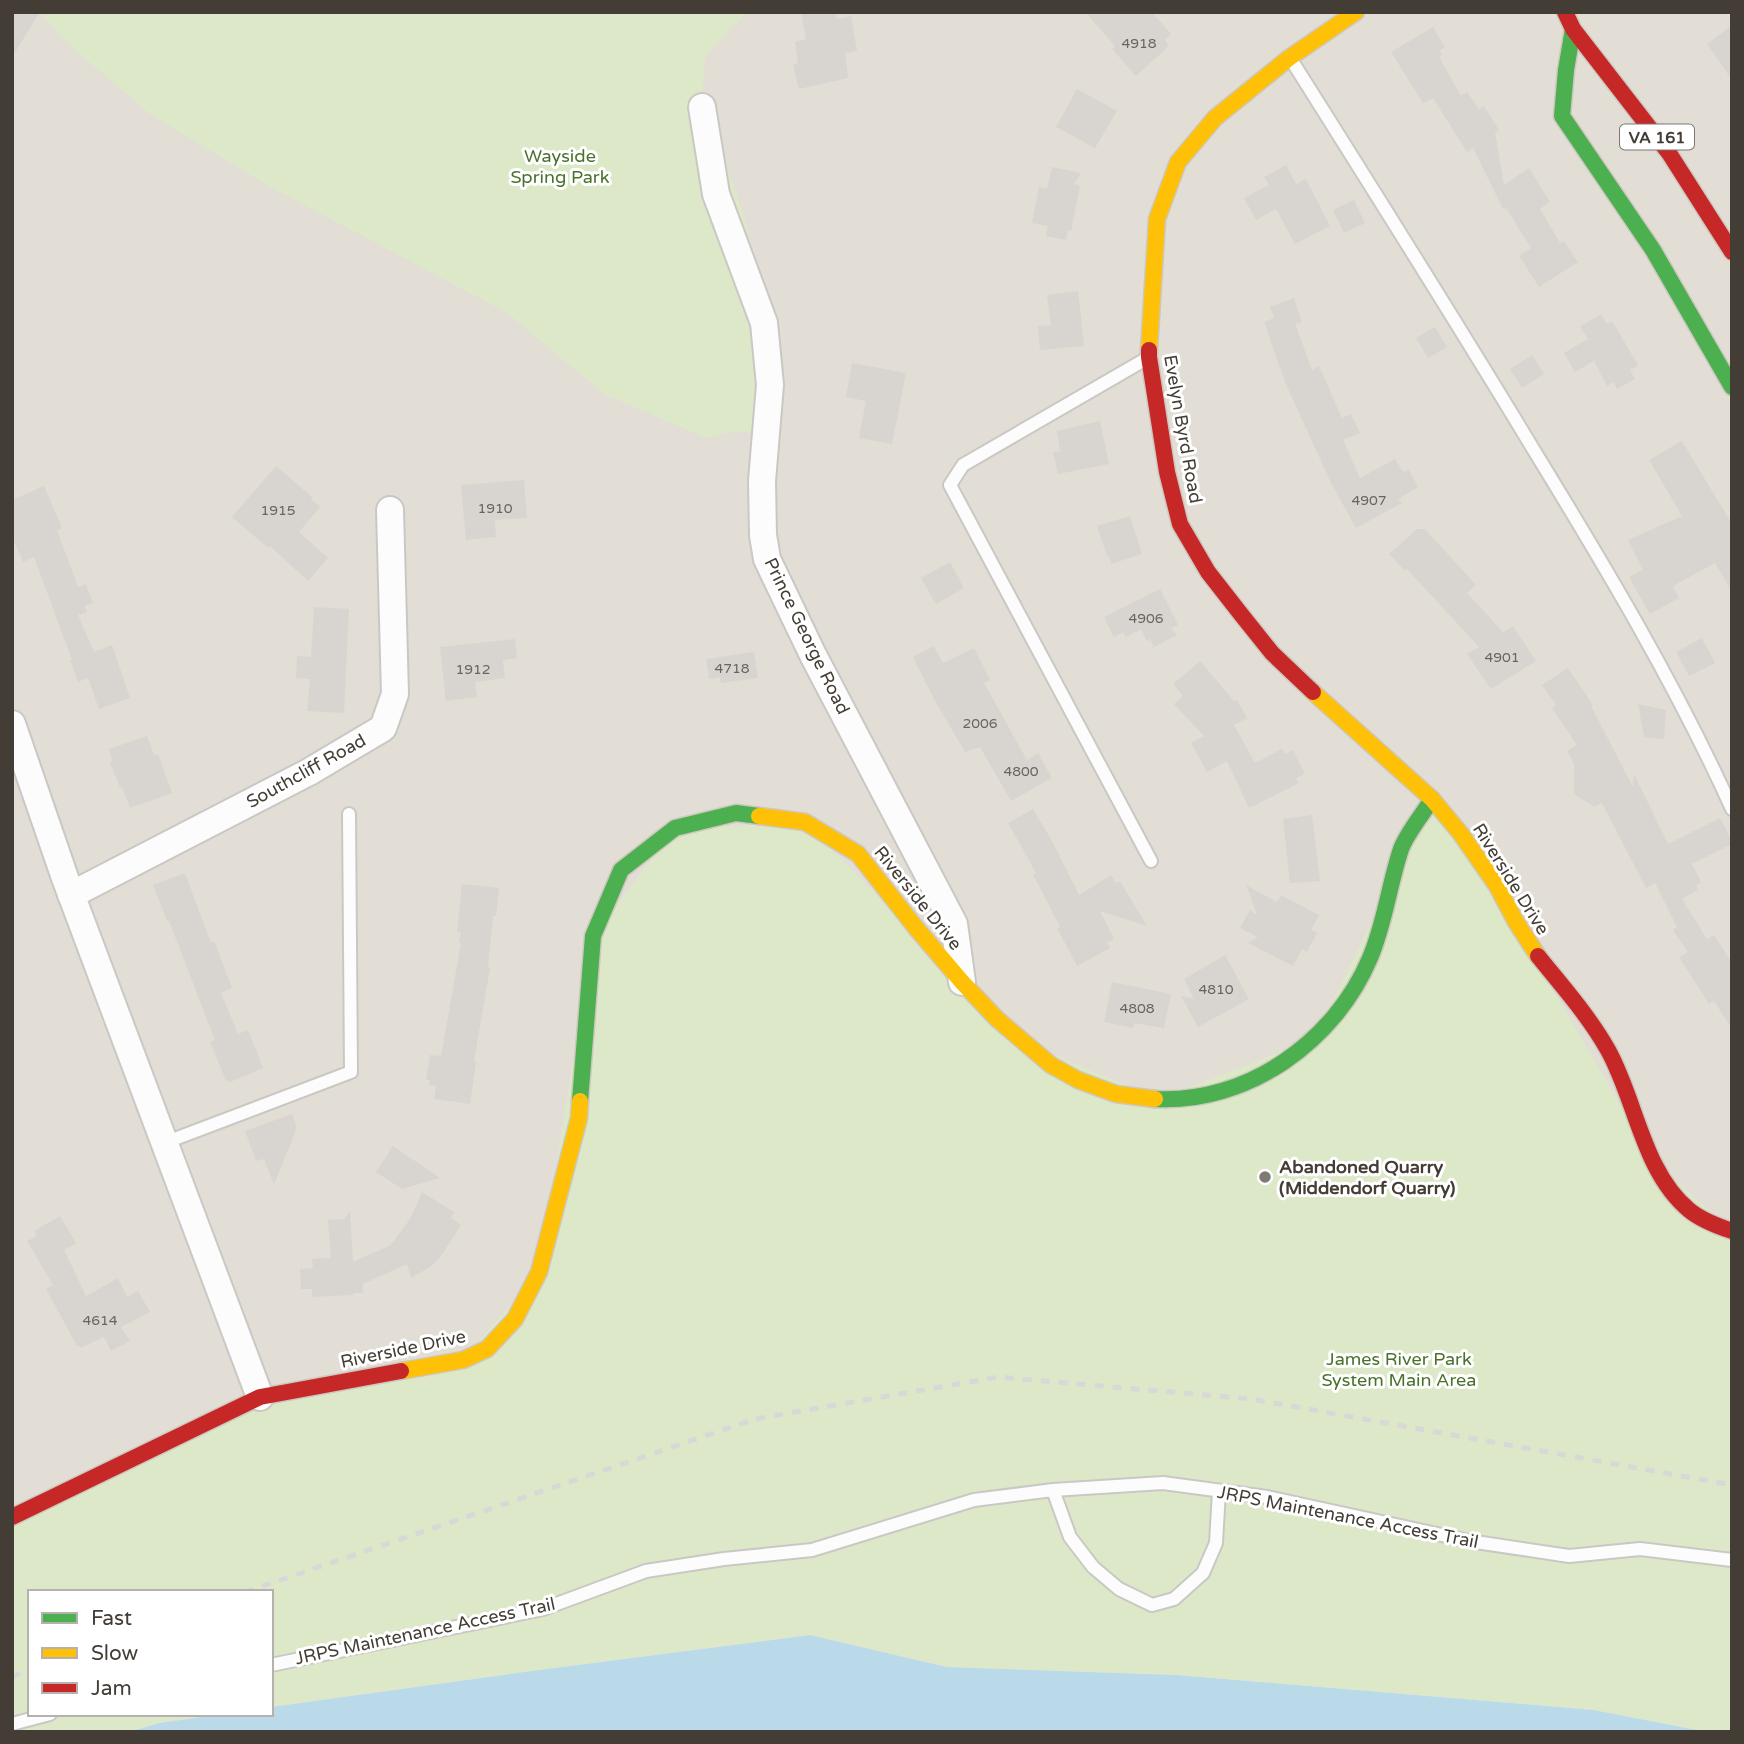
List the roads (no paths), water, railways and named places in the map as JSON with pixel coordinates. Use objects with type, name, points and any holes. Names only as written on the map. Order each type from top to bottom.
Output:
[{"type":"street","name":"Evelyn Byrd Road","points":[[1356,12],[1289,58],[1215,118],[1178,162],[1157,219],[1149,358],[1167,471],[1180,524],[1208,572],[1272,653],[1432,799]]},
{"type":"street","name":"VA 161","points":[[1549,12],[1573,29]]},
{"type":"street","name":"VA 161","points":[[1565,12],[1573,29],[1669,153],[1732,252]]},
{"type":"street","points":[[1573,29],[1562,116],[1653,250],[1732,387]]},
{"type":"street","name":"Prince George Road","points":[[702,107],[716,194],[764,323],[770,385],[762,481],[763,534],[767,559],[813,654],[954,924],[962,982]]},
{"type":"street","name":"Southcliff Road","points":[[71,895],[309,772],[383,728],[395,694],[390,510]]},
{"type":"street","points":[[12,724],[71,895],[260,1397]]},
{"type":"street","name":"Riverside Drive","points":[[12,1517],[260,1397],[463,1360],[486,1349],[514,1320],[539,1272],[579,1118],[593,936],[621,870],[676,828],[736,813],[805,822],[858,854],[962,982],[1013,1034],[1051,1065],[1078,1080],[1116,1094],[1159,1099],[1201,1097],[1246,1083],[1285,1062],[1314,1039],[1356,987],[1371,956],[1402,847],[1432,799],[1480,859],[1534,950],[1590,1021],[1609,1052],[1664,1181],[1690,1210],[1710,1223],[1732,1231]]},
{"type":"lane","points":[[1289,58],[1445,304],[1632,613],[1706,750],[1732,809]]},
{"type":"lane","points":[[1149,358],[963,465],[950,485],[1151,860]]},
{"type":"lane","points":[[164,1143],[351,1072],[349,814]]},
{"type":"lane","name":"JRPS Maintenance Access Trail","points":[[273,1665],[543,1609],[646,1571],[724,1559],[812,1550],[974,1500],[1054,1490],[1163,1483],[1267,1497],[1469,1541],[1569,1556],[1640,1549],[1732,1560]]},
{"type":"lane","points":[[1054,1490],[1070,1537],[1093,1567],[1119,1590],[1152,1605],[1174,1599],[1203,1573],[1216,1543],[1219,1491]]},
{"type":"lane","points":[[12,1724],[42,1716]]},
{"type":"water","points":[[810,1635],[947,1667],[1177,1675],[1594,1710],[1707,1732],[129,1732],[159,1723],[208,1716],[273,1716],[273,1707]]},
{"type":"railway","points":[[251,1590],[755,1419],[998,1377],[1252,1399],[1732,1485]]},
{"type":"railway","points":[[12,1677],[28,1670]]},
{"type":"place","name":"Abandoned Quarry (Middendorf Quarry)","points":[[1265,1177]]},
{"type":"park label","name":"Wayside Spring Park","points":[[560,166]]},
{"type":"park label","name":"James River Park System Main Area","points":[[1399,1369]]}]
